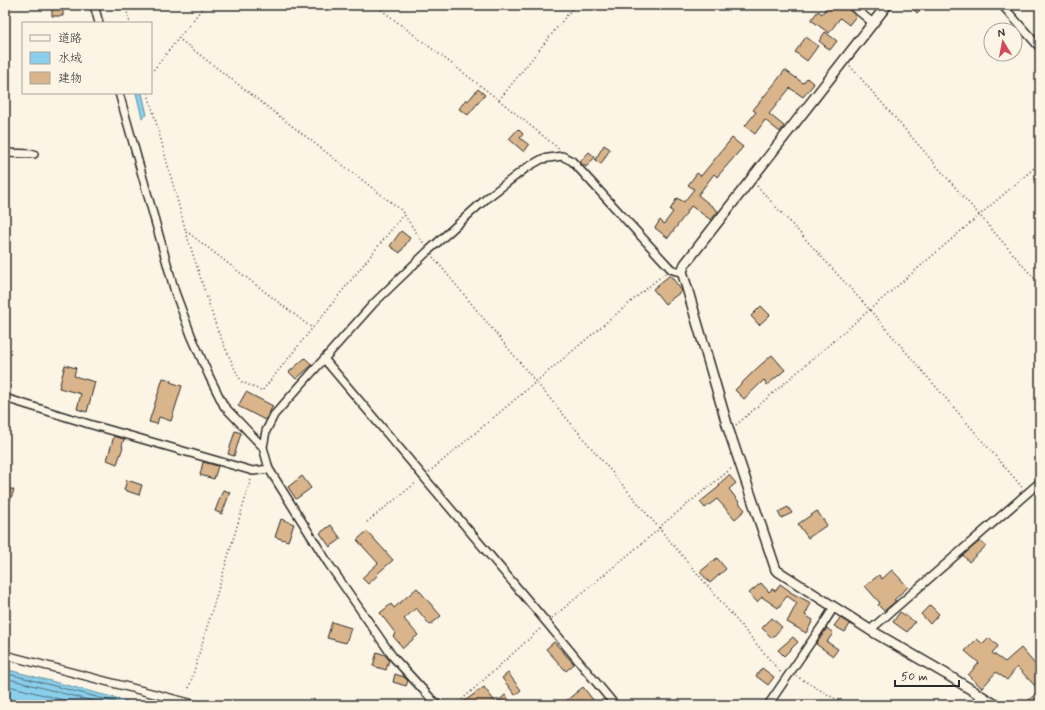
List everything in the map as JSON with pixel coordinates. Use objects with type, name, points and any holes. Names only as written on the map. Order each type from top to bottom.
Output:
[{"type":"street","points":[[94,5],[99,22]]},
{"type":"street","points":[[851,5],[873,23]]},
{"type":"street","points":[[886,5],[845,60],[685,264],[682,272],[729,432],[776,570],[870,630],[996,705]]},
{"type":"street","points":[[1002,5],[1040,48]]},
{"type":"street","points":[[119,94],[175,292],[191,335],[224,406],[263,447]]},
{"type":"street","points":[[5,153],[34,154]]},
{"type":"street","points":[[437,705],[394,656],[328,563],[269,469],[263,447],[266,431],[274,416],[374,303],[428,251],[487,198],[526,168],[542,160],[562,156],[572,161],[671,268],[682,272]]},
{"type":"street","points":[[325,360],[615,705]]},
{"type":"street","points":[[5,398],[89,424],[253,471],[269,469]]},
{"type":"street","points":[[870,630],[1040,482]]},
{"type":"street","points":[[768,705],[834,607]]},
{"type":"street","points":[[5,655],[197,705]]},
{"type":"path","points":[[125,5],[130,22]]},
{"type":"path","points":[[152,72],[205,5]]},
{"type":"path","points":[[375,5],[499,100],[557,148],[562,156]]},
{"type":"path","points":[[499,100],[575,5]]},
{"type":"path","points":[[178,38],[401,210],[428,251],[782,676],[788,675],[846,705]]},
{"type":"path","points":[[845,60],[1040,285]]},
{"type":"path","points":[[148,94],[186,231],[216,329],[236,374],[242,382],[262,391],[404,214]]},
{"type":"path","points":[[729,432],[1040,163]]},
{"type":"path","points":[[751,179],[870,310],[1027,492]]},
{"type":"path","points":[[186,231],[312,328]]},
{"type":"path","points":[[367,522],[671,268]]},
{"type":"path","points":[[456,705],[547,623],[659,528],[732,468],[740,464]]},
{"type":"path","points":[[189,688],[253,471]]},
{"type":"water","points":[[136,94],[142,94],[147,115],[142,118]]},
{"type":"water","points":[[5,669],[142,705],[5,705]]},
{"type":"building","points":[[52,5],[63,5],[63,16],[52,16]]},
{"type":"building","points":[[828,5],[845,5],[856,16],[849,25],[840,18],[829,33],[811,20],[818,11],[822,14]]},
{"type":"building","points":[[909,5],[925,5],[917,13]]},
{"type":"building","points":[[825,32],[837,41],[830,50],[819,41]]},
{"type":"building","points":[[806,37],[818,46],[807,61],[795,52]]},
{"type":"building","points":[[785,70],[803,83],[807,78],[814,84],[803,97],[790,88],[769,114],[784,126],[780,132],[765,120],[755,134],[745,126],[756,112],[753,110]]},
{"type":"building","points":[[478,89],[485,95],[468,115],[459,109],[466,99],[468,101]]},
{"type":"building","points":[[518,129],[523,134],[520,138],[529,145],[524,152],[509,139]]},
{"type":"building","points":[[732,138],[743,147],[717,177],[714,174],[698,195],[718,211],[711,220],[691,206],[668,238],[655,228],[660,220],[664,224],[673,212],[670,210],[677,198],[684,202],[694,189],[688,185],[697,173],[701,176]]},
{"type":"building","points":[[604,145],[610,149],[601,164],[595,160]]},
{"type":"building","points":[[589,152],[595,157],[586,167],[580,162]]},
{"type":"building","points":[[401,231],[410,238],[400,253],[390,246]]},
{"type":"building","points":[[670,275],[682,291],[665,304],[653,289]]},
{"type":"building","points":[[761,306],[770,315],[759,325],[751,316]]},
{"type":"building","points":[[772,355],[785,370],[767,385],[764,380],[744,399],[735,390]]},
{"type":"building","points":[[305,358],[312,365],[296,379],[289,372]]},
{"type":"building","points":[[65,365],[76,368],[74,376],[95,382],[87,412],[77,409],[81,394],[59,388]]},
{"type":"building","points":[[163,378],[171,380],[170,382],[182,386],[171,421],[159,417],[157,424],[149,422]]},
{"type":"building","points":[[246,392],[273,406],[265,420],[238,406]]},
{"type":"building","points":[[235,431],[241,433],[234,456],[228,454]]},
{"type":"building","points":[[114,436],[124,439],[117,464],[107,460]]},
{"type":"building","points":[[203,462],[218,466],[214,479],[200,475]]},
{"type":"building","points":[[729,475],[736,483],[729,489],[745,510],[735,519],[717,499],[705,508],[700,502],[720,486],[719,484]]},
{"type":"building","points":[[302,476],[311,488],[296,499],[288,487]]},
{"type":"building","points":[[127,480],[142,485],[139,495],[124,490]]},
{"type":"building","points":[[5,487],[14,490],[6,512],[5,512]]},
{"type":"building","points":[[223,490],[230,492],[222,514],[215,511]]},
{"type":"building","points":[[788,507],[792,513],[781,518],[778,512]]},
{"type":"building","points":[[817,511],[827,525],[808,538],[798,524]]},
{"type":"building","points":[[281,519],[294,524],[288,541],[275,537]]},
{"type":"building","points":[[331,525],[341,539],[330,547],[320,533]]},
{"type":"building","points":[[367,531],[393,560],[368,584],[362,578],[378,563],[357,540]]},
{"type":"building","points":[[980,541],[986,546],[969,562],[963,555]]},
{"type":"building","points":[[717,558],[726,569],[710,583],[700,572]]},
{"type":"building","points":[[892,570],[908,587],[894,600],[896,601],[884,611],[878,605],[880,603],[865,586],[879,575],[882,579]]},
{"type":"building","points":[[761,583],[769,592],[772,589],[776,591],[780,584],[790,592],[811,603],[805,615],[813,620],[806,633],[787,622],[797,603],[787,596],[778,608],[762,597],[757,602],[749,593]]},
{"type":"building","points":[[417,588],[441,616],[430,625],[416,608],[404,619],[418,635],[403,648],[393,636],[396,634],[380,613],[391,604],[394,608]]},
{"type":"building","points":[[930,605],[939,614],[930,624],[921,614]]},
{"type":"building","points":[[900,612],[915,622],[907,632],[893,622]]},
{"type":"building","points":[[772,618],[782,627],[772,638],[762,628]]},
{"type":"building","points":[[840,618],[850,624],[845,632],[834,626]]},
{"type":"building","points":[[332,622],[351,628],[346,643],[327,638]]},
{"type":"building","points":[[827,628],[833,633],[827,642],[838,649],[833,656],[816,644]]},
{"type":"building","points":[[793,637],[798,642],[784,656],[778,650]]},
{"type":"building","points":[[989,638],[998,646],[992,653],[1005,662],[1021,648],[1040,670],[1040,705],[1024,705],[1039,690],[1017,667],[1007,680],[996,672],[982,688],[968,675],[979,663],[965,651],[977,639],[983,644]]},
{"type":"building","points":[[554,642],[574,664],[566,671],[546,649]]},
{"type":"building","points":[[377,652],[385,655],[389,660],[386,670],[373,666]]},
{"type":"building","points":[[762,668],[774,677],[768,685],[756,676]]},
{"type":"building","points":[[508,673],[521,690],[515,695],[502,678]]},
{"type":"building","points":[[395,674],[404,677],[408,681],[406,686],[393,682]]},
{"type":"building","points":[[484,687],[496,703],[505,695],[513,705],[459,705]]},
{"type":"building","points":[[583,687],[597,705],[561,705]]}]
